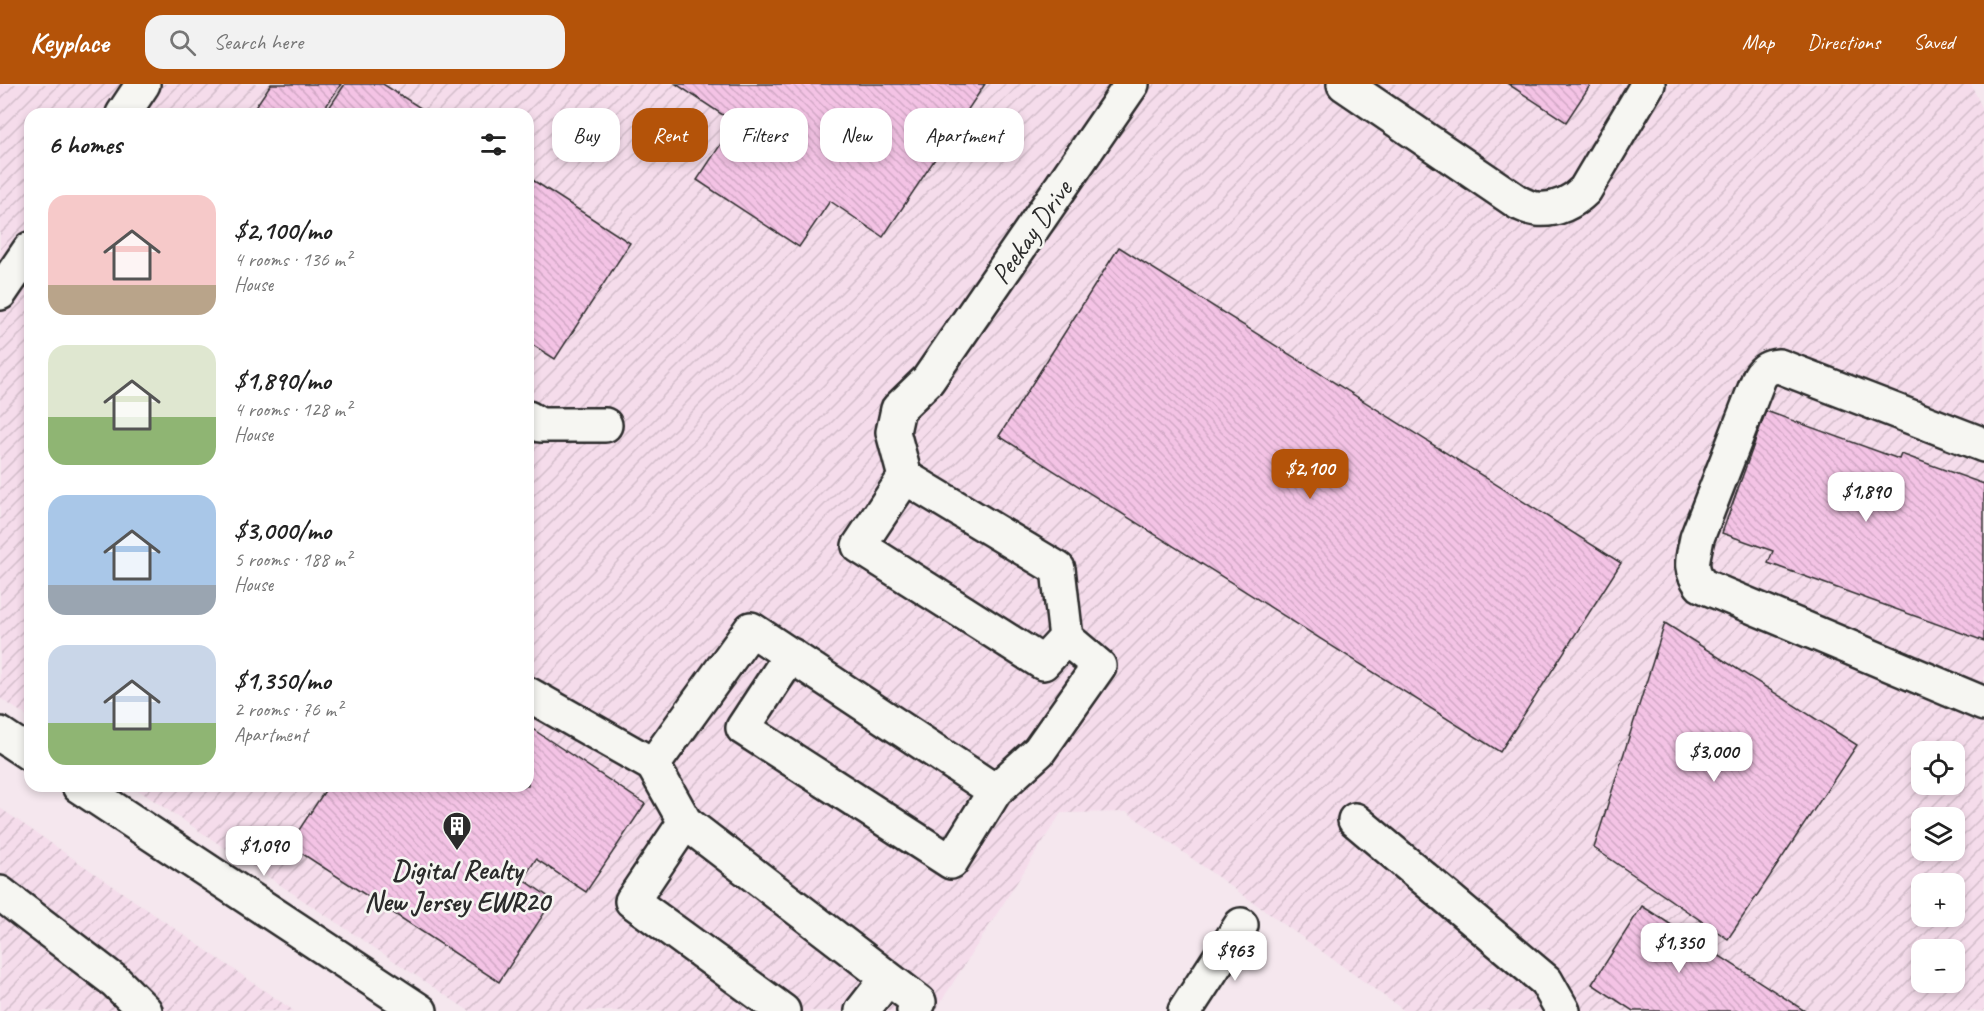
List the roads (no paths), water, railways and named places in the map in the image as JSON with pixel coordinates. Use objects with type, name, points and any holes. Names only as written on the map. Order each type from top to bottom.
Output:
[{"type":"street","points":[[127,108],[143,84]]},
{"type":"street","name":"Peekay Drive","points":[[905,477],[893,432],[898,409],[928,380],[1132,84]]},
{"type":"street","points":[[1344,84],[1519,203],[1538,209],[1573,201],[1585,190],[1648,84]]},
{"type":"street","points":[[1984,446],[1779,366],[1771,367],[1764,370],[1759,378],[1697,538],[1693,559],[1693,572],[1701,585],[1984,704]]},
{"type":"street","points":[[534,421],[540,425],[605,425]]},
{"type":"street","points":[[791,655],[743,728],[951,862],[995,790],[1039,751],[1099,666],[1066,638],[1058,569],[905,477],[859,546],[1043,663],[1066,638]]},
{"type":"street","points":[[653,765],[751,629],[995,790]]},
{"type":"street","points":[[534,697],[653,765],[685,822],[919,1002],[914,1011]]},
{"type":"street","points":[[88,792],[420,1011]]},
{"type":"street","points":[[1355,820],[1546,981],[1563,1011]]},
{"type":"street","points":[[685,822],[632,901],[783,1011]]},
{"type":"street","points":[[0,893],[116,982],[146,1011]]},
{"type":"street","points":[[1185,1011],[1241,925]]},
{"type":"street","points":[[862,1011],[887,979]]},
{"type":"place","name":"Digital Realty New Jersey EWR20","points":[[457,852]]}]
